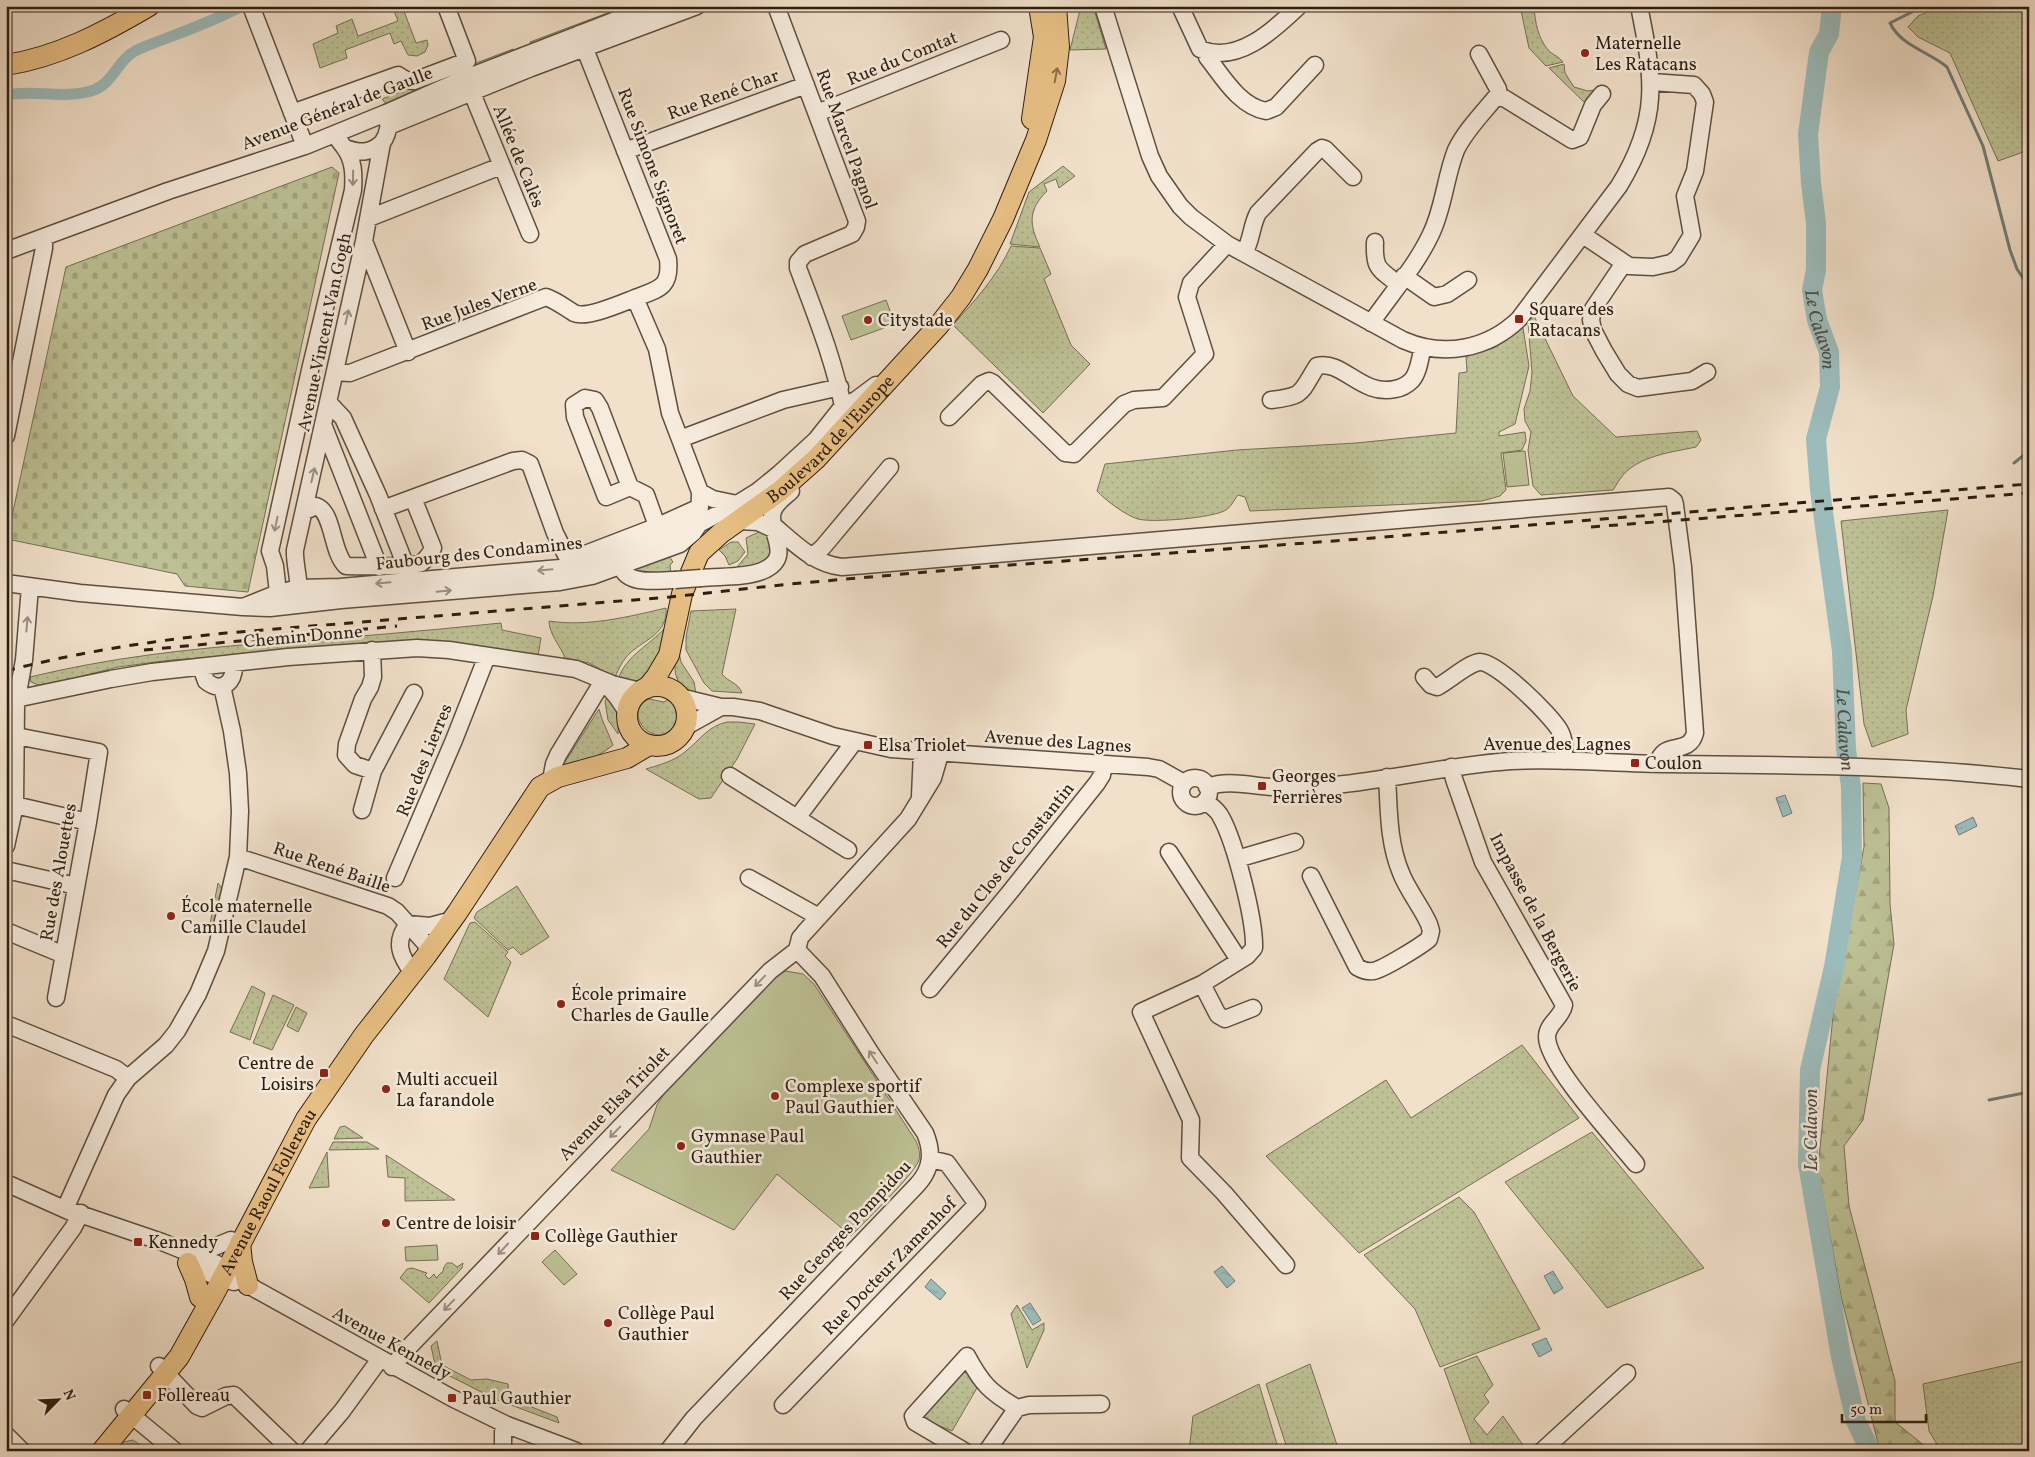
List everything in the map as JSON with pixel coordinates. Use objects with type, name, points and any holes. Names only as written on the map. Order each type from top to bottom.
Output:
[{"type":"main road","points":[[6,65],[44,57],[70,47],[150,6]]},
{"type":"main road","name":"Boulevard de l'Europe","points":[[1003,219],[1035,102],[1044,37],[1039,6]]},
{"type":"main road","name":"Boulevard de l'Europe","points":[[644,690],[656,677],[668,655],[682,594],[696,558],[737,512],[780,490],[808,467],[939,326],[960,297],[991,244],[1036,140],[1055,81],[1059,47],[1056,6]]},
{"type":"main road","name":"Boulevard de l'Europe","points":[[668,655],[670,672],[678,696]]},
{"type":"main road","points":[[666,688],[678,696],[686,708],[685,727],[681,733],[671,743],[664,746],[649,745],[638,740],[628,719],[631,701],[644,690],[666,688]]},
{"type":"main road","name":"Avenue Raoul Follereau","points":[[593,766],[616,751],[628,719]]},
{"type":"main road","name":"Avenue Raoul Follereau","points":[[162,1369],[178,1356],[235,1241],[260,1182],[292,1123],[318,1082],[451,918],[540,787],[551,780],[593,766],[627,758],[649,745]]},
{"type":"main road","name":"Avenue Raoul Follereau","points":[[235,1241],[306,1119],[409,969]]},
{"type":"main road","points":[[235,1241],[248,1285]]},
{"type":"main road","points":[[191,1259],[200,1297]]},
{"type":"main road","name":"Avenue Raoul Follereau","points":[[102,1451],[128,1412],[162,1369],[200,1297],[220,1272]]},
{"type":"main road","name":"Avenue Raoul Follereau","points":[[91,1451],[128,1412]]},
{"type":"street","points":[[251,6],[305,146]]},
{"type":"street","points":[[292,113],[398,75],[414,81],[467,61],[446,6]]},
{"type":"street","name":"Avenue Général de Gaulle","points":[[6,251],[168,191],[305,146],[335,134],[388,120],[461,80],[582,42],[652,6]]},
{"type":"street","points":[[388,120],[472,93],[532,68],[582,42],[697,6]]},
{"type":"street","name":"Rue Marcel Pagnol","points":[[776,6],[857,221],[852,234],[805,254],[798,262],[798,268],[828,347],[840,387],[847,426]]},
{"type":"street","points":[[1103,6],[1150,156],[1168,191],[1190,217],[1228,244],[1403,340],[1423,347],[1446,350],[1460,349],[1490,340],[1502,334],[1525,312],[1619,186],[1641,145],[1648,124],[1652,82],[1650,60],[1639,6]]},
{"type":"street","points":[[1180,6],[1195,42],[1200,49],[1206,52],[1224,53],[1243,48],[1278,25],[1299,6]]},
{"type":"street","name":"Rue du Comtat","points":[[817,113],[1000,40]]},
{"type":"street","name":"Rue Simone Signoret","points":[[582,42],[668,259],[668,278],[664,285],[659,289],[635,298]]},
{"type":"street","points":[[1206,52],[1207,57],[1241,99],[1250,106],[1266,111],[1276,106],[1315,65]]},
{"type":"street","points":[[1479,54],[1498,89],[1499,97]]},
{"type":"street","points":[[1583,235],[1629,266],[1662,267],[1678,258],[1692,235],[1685,196],[1695,171],[1705,102],[1699,89],[1694,85],[1652,82]]},
{"type":"street","name":"Rue René Char","points":[[625,151],[806,85]]},
{"type":"street","name":"Allée de Calès","points":[[472,93],[530,234]]},
{"type":"street","points":[[1371,323],[1430,237],[1439,216],[1450,168],[1457,148],[1495,98],[1504,98],[1572,140],[1580,137],[1593,105],[1602,94]]},
{"type":"street","name":"Avenue Vincent Van Gogh","points":[[299,588],[294,560],[295,550],[324,427],[369,218],[382,143],[387,136],[388,120]]},
{"type":"street","name":"Avenue Vincent Van Gogh","points":[[285,602],[270,551],[310,370],[353,190],[354,173],[345,148],[335,134]]},
{"type":"street","points":[[345,148],[358,153],[368,152],[382,143]]},
{"type":"street","points":[[1244,252],[1249,243],[1258,213],[1317,152],[1325,149],[1353,177]]},
{"type":"street","points":[[369,218],[501,166]]},
{"type":"street","points":[[6,436],[44,248],[44,237]]},
{"type":"street","points":[[364,241],[408,352]]},
{"type":"street","points":[[1375,242],[1374,262],[1382,272],[1434,297],[1447,294],[1468,280]]},
{"type":"street","points":[[949,417],[982,384],[989,381],[1065,453],[1074,454],[1124,404],[1134,400],[1163,398],[1205,354],[1187,297],[1188,292],[1191,283],[1228,244]]},
{"type":"street","points":[[1624,263],[1593,309],[1591,320],[1593,330],[1618,374],[1628,384],[1638,388],[1692,381],[1707,372]]},
{"type":"street","name":"Rue Jules Verne","points":[[335,372],[350,373],[546,297],[575,313],[586,314],[635,298]]},
{"type":"street","points":[[635,298],[656,349],[668,406],[680,439],[700,508]]},
{"type":"street","points":[[1271,400],[1294,397],[1304,390],[1317,366],[1324,364],[1332,366],[1371,389],[1385,392],[1403,388],[1413,379],[1423,347]]},
{"type":"street","points":[[737,512],[816,440],[843,406],[856,400],[898,369]]},
{"type":"street","points":[[680,439],[784,400],[840,387]]},
{"type":"street","points":[[630,487],[606,497],[576,417],[574,405],[585,398],[594,400],[600,408],[630,487],[646,495],[658,539]]},
{"type":"street","points":[[328,402],[342,418],[383,509],[404,564]]},
{"type":"street","points":[[324,427],[379,567]]},
{"type":"street","points":[[383,509],[513,461],[522,460],[530,464],[558,539],[566,555],[580,556],[658,539]]},
{"type":"street","points":[[777,556],[779,541],[773,527],[772,518],[774,510],[778,502],[796,485],[808,467]]},
{"type":"street","points":[[617,561],[626,574],[636,579],[675,580],[750,574],[762,571],[769,567],[777,556],[786,551],[807,553],[823,547],[890,468]]},
{"type":"street","points":[[6,583],[30,588],[242,607],[285,602],[341,600],[560,582],[592,576],[658,539],[713,499],[758,522],[773,527],[807,553],[828,565],[865,565],[1341,523],[1669,497],[1674,501],[1675,505],[1683,567],[1695,733],[1694,738],[1686,746],[1662,753],[1658,764]]},
{"type":"street","points":[[305,512],[316,506],[321,508],[325,514],[341,562],[346,566],[379,567],[420,563],[428,557],[433,548],[413,498]]},
{"type":"street","points":[[700,508],[737,512]]},
{"type":"street","points":[[275,566],[282,569],[287,568],[294,560]]},
{"type":"street","name":"Faubourg des Condamines","points":[[299,588],[340,587],[560,568],[617,561]]},
{"type":"street","points":[[7,840],[15,805],[16,704],[12,699],[24,660],[30,588]]},
{"type":"street","points":[[285,602],[299,596],[299,588]]},
{"type":"street","name":"Chemin Donne","points":[[12,699],[111,679],[288,656],[372,650],[425,649],[449,650],[576,670],[603,680],[644,690]]},
{"type":"street","points":[[372,650],[370,687],[363,699],[347,744],[346,755],[355,765],[373,771]]},
{"type":"street","name":"Rue des Lierres","points":[[395,878],[488,656]]},
{"type":"street","points":[[1424,677],[1430,685],[1437,687],[1480,662],[1490,664],[1509,677],[1555,724],[1563,740],[1564,761]]},
{"type":"street","points":[[201,667],[206,682],[216,687],[229,683],[234,676],[234,663]]},
{"type":"street","points":[[551,780],[558,755],[603,680]]},
{"type":"street","name":"Chemin Donne","points":[[603,680],[617,696],[628,719]]},
{"type":"street","points":[[6,1320],[73,1228],[75,1213],[116,1095],[128,1078],[166,1045],[177,1031],[198,994],[216,951],[238,857],[240,811],[238,773],[232,731],[222,686]]},
{"type":"street","points":[[362,810],[373,771],[414,693]]},
{"type":"street","name":"Avenue des Lagnes","points":[[678,696],[722,707],[760,711],[854,742],[891,749],[1159,769],[1184,783]]},
{"type":"street","points":[[685,727],[722,707]]},
{"type":"street","name":"Rue des Alouettes","points":[[16,736],[99,752],[56,998]]},
{"type":"street","points":[[797,818],[854,742]]},
{"type":"street","name":"Avenue Elsa Triolet","points":[[920,798],[922,752]]},
{"type":"street","name":"Avenue Elsa Triolet","points":[[308,1451],[342,1410],[386,1363],[543,1206],[770,971],[797,950],[800,938],[908,819],[933,778],[940,754]]},
{"type":"street","name":"Avenue des Lagnes","points":[[1206,794],[1232,782],[1272,787],[1307,787],[1451,767],[1514,761],[1883,767],[1977,773],[2029,779]]},
{"type":"street","name":"Rue du Clos de Constantin","points":[[930,989],[1096,783],[1102,775],[1104,764]]},
{"type":"street","name":"Impasse de la Bergerie","points":[[1451,767],[1483,862],[1564,1005],[1563,1012],[1550,1026],[1547,1037],[1550,1054],[1565,1077],[1636,1164]]},
{"type":"street","points":[[730,776],[848,850]]},
{"type":"street","points":[[1311,876],[1357,967],[1373,971],[1420,946],[1429,939],[1431,931],[1429,924],[1401,874],[1394,854],[1390,828],[1387,777]]},
{"type":"street","points":[[1206,794],[1197,805],[1188,804],[1184,801],[1181,792],[1184,783],[1192,778],[1197,778],[1205,783],[1206,794],[1222,818],[1237,859],[1255,934],[1254,948],[1240,960],[1202,984],[1141,1012],[1191,1120],[1190,1158],[1224,1193],[1286,1265]]},
{"type":"street","points":[[15,805],[88,822]]},
{"type":"street","points":[[1237,859],[1295,842]]},
{"type":"street","points":[[1169,852],[1240,960]]},
{"type":"street","name":"Rue René Baille","points":[[238,857],[378,901],[397,912],[426,949]]},
{"type":"street","points":[[6,870],[76,886]]},
{"type":"street","points":[[749,878],[819,917]]},
{"type":"street","points":[[409,969],[399,941],[401,933],[408,924],[430,926],[451,918]]},
{"type":"street","points":[[6,932],[64,954]]},
{"type":"street","name":"Rue Georges Pompidou","points":[[672,1448],[694,1418],[924,1178],[928,1169],[930,1144],[925,1133],[872,1055],[822,976],[797,950]]},
{"type":"street","points":[[1202,984],[1218,1014],[1225,1019],[1253,1008]]},
{"type":"street","points":[[6,1024],[116,1069],[128,1078]]},
{"type":"street","name":"Rue Docteur Zamenhof","points":[[783,1405],[977,1204],[947,1163],[930,1159]]},
{"type":"street","points":[[220,1272],[259,1197],[260,1182]]},
{"type":"street","name":"Avenue Kennedy","points":[[6,1183],[75,1213],[191,1259],[248,1285],[386,1363],[514,1428],[576,1451]]},
{"type":"street","points":[[191,1259],[235,1241]]},
{"type":"street","points":[[178,1356],[188,1346],[223,1293],[248,1285]]},
{"type":"street","points":[[964,1451],[915,1422],[913,1416],[967,1356],[983,1383],[996,1396],[1017,1408]]},
{"type":"street","points":[[162,1369],[197,1406],[202,1408],[226,1396],[234,1395],[292,1451]]},
{"type":"street","points":[[1542,1451],[1627,1373]]},
{"type":"street","points":[[987,1451],[1017,1408],[1029,1405],[1101,1404]]},
{"type":"street","points":[[128,1412],[175,1451]]},
{"type":"street","points":[[504,1451],[517,1439],[514,1428]]},
{"type":"street","points":[[6,1435],[22,1451]]},
{"type":"green space","points":[[392,6],[402,6],[416,43],[427,40],[428,45],[425,52],[417,56],[408,55],[401,41],[394,44],[390,33],[345,50],[347,58],[320,68],[313,44],[338,33],[336,26],[352,19],[358,36],[398,21]]},
{"type":"green space","points":[[626,6],[637,6],[532,46],[530,42]]},
{"type":"green space","points":[[1081,6],[1093,6],[1106,49],[1070,50]]},
{"type":"green space","points":[[1520,6],[1534,6],[1536,24],[1543,42],[1550,52],[1563,62],[1546,66],[1529,48]]},
{"type":"green space","points":[[1941,6],[2029,6],[2029,150],[1998,161],[1950,53],[1918,37],[1908,27],[1918,16]]},
{"type":"green space","points":[[513,49],[515,52],[388,106],[382,99]]},
{"type":"green space","points":[[1564,64],[1565,73],[1574,87],[1588,91],[1601,89],[1585,103],[1549,68]]},
{"type":"green space","points":[[1063,166],[1075,176],[1059,188],[1056,179],[1044,184],[1047,191],[1036,205],[1032,217],[1032,224],[1040,247],[1010,244],[1029,192]]},
{"type":"green space","points":[[332,167],[339,173],[248,592],[185,586],[177,574],[7,539],[66,267]]},
{"type":"green space","points":[[1011,246],[1040,248],[1051,274],[1044,279],[1071,345],[1090,364],[1043,413],[953,325],[992,278]]},
{"type":"green space","name":"Citystade","points":[[886,300],[895,324],[851,340],[842,316]]},
{"type":"green space","points":[[1534,316],[1573,396],[1616,437],[1697,431],[1701,440],[1696,447],[1642,461],[1625,473],[1613,490],[1541,495],[1533,486],[1528,450],[1531,432],[1525,421],[1524,409],[1530,391],[1532,372],[1528,323]]},
{"type":"green space","points":[[1523,328],[1529,366],[1515,424],[1499,432],[1499,436],[1525,432],[1526,441],[1522,450],[1501,453],[1506,490],[1500,496],[1482,501],[1250,511],[1245,497],[1238,495],[1228,509],[1219,513],[1182,519],[1145,520],[1127,514],[1097,491],[1105,464],[1237,450],[1356,443],[1456,433],[1459,373],[1467,372],[1466,356],[1494,348]]},
{"type":"green space","points":[[1525,451],[1529,485],[1507,487],[1503,453]]},
{"type":"green space","points":[[1948,510],[1933,596],[1906,710],[1908,734],[1872,747],[1864,724],[1841,521]]},
{"type":"green space","points":[[763,530],[770,541],[771,551],[769,555],[755,567],[737,567],[748,554],[746,538]]},
{"type":"green space","points":[[731,542],[738,542],[745,552],[738,561],[729,565],[725,556],[719,550]]},
{"type":"green space","points":[[669,556],[673,562],[670,565],[671,574],[638,572],[635,569]]},
{"type":"green space","points":[[666,608],[666,617],[660,630],[625,658],[615,677],[589,663],[565,658],[549,626],[549,621],[563,623],[593,622],[622,618]]},
{"type":"green space","points":[[736,609],[722,674],[738,687],[742,693],[712,691],[704,683],[686,650],[686,637],[691,611]]},
{"type":"green space","points":[[501,623],[502,630],[541,638],[538,656],[439,641],[398,641],[171,660],[118,667],[47,685],[38,685],[31,682],[30,677],[118,659],[177,651]]},
{"type":"green space","points":[[668,624],[659,658],[651,673],[645,679],[638,682],[630,683],[618,680],[622,671],[633,657]]},
{"type":"green space","points":[[678,648],[681,662],[694,682],[696,694],[683,687],[676,676],[675,663]]},
{"type":"green space","points":[[608,696],[619,713],[618,734],[608,720],[605,701]]},
{"type":"green space","points":[[649,699],[664,702],[668,699],[674,704],[677,718],[671,730],[663,735],[654,734],[646,730],[640,723],[638,714],[640,706]]},
{"type":"green space","points":[[599,709],[613,745],[596,756],[563,765]]},
{"type":"green space","points":[[727,722],[755,724],[737,759],[711,798],[699,799],[646,769],[677,757],[709,730]]},
{"type":"green space","points":[[1863,783],[1881,784],[1889,808],[1890,904],[1894,944],[1863,1120],[1844,1146],[1849,1206],[1895,1381],[1895,1422],[1931,1451],[1880,1451],[1841,1296],[1818,1169],[1834,1005],[1864,847]]},
{"type":"green space","points":[[218,883],[222,889],[215,925],[210,924]]},
{"type":"green space","points":[[517,886],[549,937],[521,955],[513,947],[508,950],[474,918],[477,912]]},
{"type":"green space","points":[[475,922],[508,952],[505,956],[511,962],[488,1017],[444,979],[470,923]]},
{"type":"green space","name":"Complexe sportif Paul Gauthier","points":[[786,971],[803,974],[814,984],[916,1141],[919,1150],[919,1160],[908,1176],[851,1236],[777,1174],[734,1230],[611,1170],[649,1129],[657,1105],[669,1086],[775,977]]},
{"type":"green space","points":[[252,986],[265,993],[250,1040],[230,1032]]},
{"type":"green space","points":[[273,995],[294,1005],[272,1050],[253,1043]]},
{"type":"green space","points":[[296,1007],[307,1013],[298,1032],[287,1026]]},
{"type":"green space","points":[[1522,1045],[1579,1118],[1359,1253],[1266,1156],[1386,1080],[1411,1118]]},
{"type":"green space","points":[[345,1126],[363,1138],[334,1139],[340,1127]]},
{"type":"green space","points":[[1592,1132],[1704,1268],[1607,1308],[1505,1182]]},
{"type":"green space","points":[[333,1142],[367,1142],[379,1149],[329,1150]]},
{"type":"green space","points":[[327,1152],[329,1187],[309,1188]]},
{"type":"green space","points":[[386,1155],[455,1200],[405,1201],[405,1178],[388,1177]]},
{"type":"green space","points":[[1459,1197],[1474,1212],[1540,1329],[1440,1367],[1415,1309],[1364,1255]]},
{"type":"green space","points":[[437,1245],[438,1260],[406,1261],[405,1247]]},
{"type":"green space","points":[[555,1250],[577,1274],[564,1285],[542,1262]]},
{"type":"green space","points":[[447,1263],[452,1263],[457,1267],[463,1263],[462,1268],[429,1303],[400,1278],[407,1269],[412,1268],[427,1273],[425,1275],[429,1279],[434,1274],[436,1278],[443,1271]]},
{"type":"green space","points":[[1017,1305],[1032,1330],[1044,1323],[1044,1330],[1027,1368],[1011,1314]]},
{"type":"green space","points":[[437,1341],[442,1365],[471,1380],[487,1379],[508,1384],[509,1398],[557,1417],[559,1423],[495,1399],[436,1369],[431,1346]]},
{"type":"green space","points":[[1477,1356],[1493,1385],[1484,1395],[1489,1402],[1474,1419],[1487,1435],[1503,1416],[1527,1451],[1474,1451],[1444,1369]]},
{"type":"green space","points":[[2029,1360],[2029,1451],[1941,1451],[1929,1431],[1923,1384]]},
{"type":"green space","points":[[1310,1364],[1339,1451],[1288,1451],[1266,1384]]},
{"type":"green space","points":[[963,1371],[967,1373],[977,1388],[952,1431],[937,1425],[926,1427],[922,1415]]},
{"type":"green space","points":[[1259,1384],[1279,1451],[1189,1451],[1193,1416]]},
{"type":"green space","points":[[133,1440],[149,1451],[116,1451],[123,1442]]},
{"type":"water","points":[[1785,795],[1792,813],[1783,817],[1776,798]]},
{"type":"water","points":[[1973,817],[1977,826],[1959,835],[1955,826]]},
{"type":"water","points":[[1222,1266],[1235,1281],[1227,1288],[1214,1272]]},
{"type":"water","points":[[1553,1271],[1563,1288],[1554,1294],[1544,1276]]},
{"type":"water","points":[[931,1279],[946,1293],[940,1300],[925,1287]]},
{"type":"water","points":[[1030,1303],[1041,1320],[1033,1325],[1022,1308]]},
{"type":"water","points":[[1546,1338],[1552,1350],[1539,1357],[1532,1344]]},
{"type":"waterway","name":"Le Calavon","points":[[1832,6],[1829,34],[1819,52],[1808,134],[1816,223],[1816,270],[1812,290],[1817,320],[1829,352],[1830,387],[1816,439],[1820,490],[1842,651],[1846,749],[1851,787],[1852,857],[1834,967],[1810,1070],[1808,1164],[1841,1357],[1856,1421],[1870,1451]]},
{"type":"waterway","points":[[1924,6],[1890,23],[1895,31],[1908,43],[1947,67],[1983,146],[2010,250],[2017,269],[2029,287]]},
{"type":"waterway","points":[[6,95],[17,93],[72,94],[94,90],[101,87],[124,60],[135,51],[238,8]]},
{"type":"waterway","points":[[2014,463],[2029,451]]},
{"type":"waterway","points":[[1989,1100],[2029,1092]]},
{"type":"railway","points":[[6,671],[60,658],[115,648],[226,633],[670,597],[790,584],[984,567],[1373,538],[2029,484]]},
{"type":"railway","points":[[1591,527],[2029,493]]},
{"type":"railway","points":[[144,650],[397,626]]},
{"type":"place","name":"Maternelle Les Ratacans","points":[[1585,53]]},
{"type":"place","name":"Square des Ratacans","points":[[1519,319]]},
{"type":"place","name":"Citystade","points":[[868,320]]},
{"type":"place","name":"Elsa Triolet","points":[[868,745]]},
{"type":"place","name":"Coulon","points":[[1635,763]]},
{"type":"place","name":"Georges Ferrières","points":[[1262,786]]},
{"type":"place","name":"École maternelle Camille Claudel","points":[[171,916]]},
{"type":"place","name":"École primaire Charles de Gaulle","points":[[561,1004]]},
{"type":"place","name":"Centre de Loisirs","points":[[324,1073]]},
{"type":"place","name":"Multi accueil La farandole","points":[[386,1089]]},
{"type":"place","name":"Complexe sportif Paul Gauthier","points":[[775,1096]]},
{"type":"place","name":"Gymnase Paul Gauthier","points":[[681,1146]]},
{"type":"place","name":"Centre de loisir","points":[[386,1223]]},
{"type":"place","name":"Collège Gauthier","points":[[535,1236]]},
{"type":"place","name":"Kennedy","points":[[138,1242]]},
{"type":"place","name":"Collège Paul Gauthier","points":[[608,1323]]},
{"type":"place","name":"Follereau","points":[[147,1395]]},
{"type":"place","name":"Paul Gauthier","points":[[452,1398]]}]
